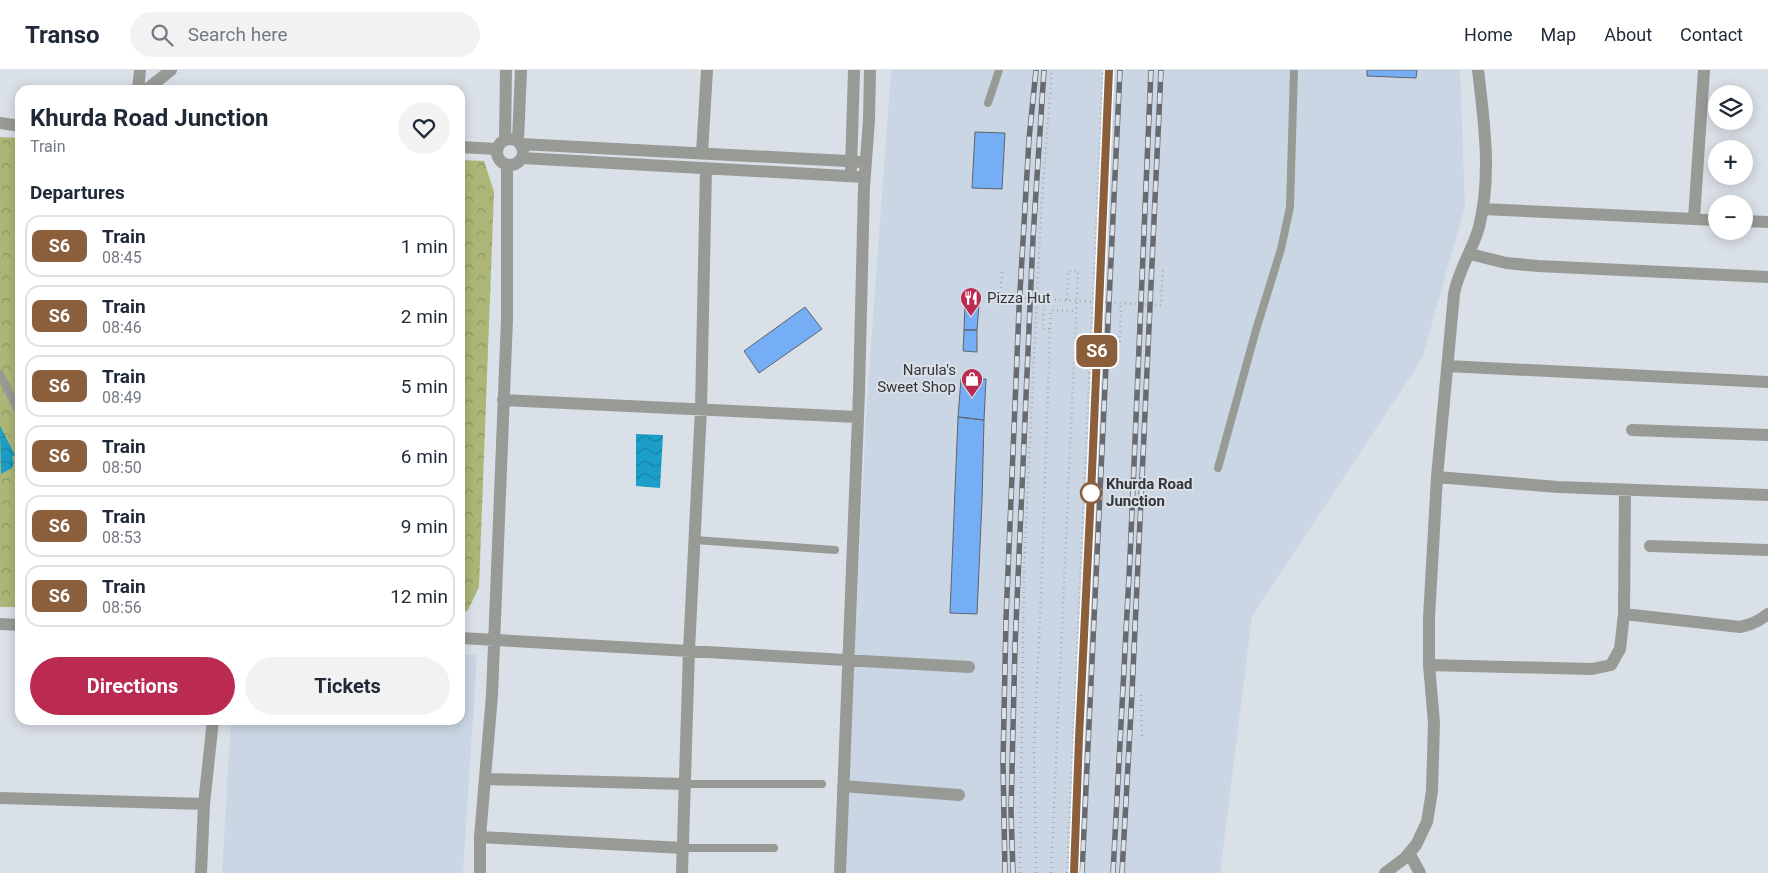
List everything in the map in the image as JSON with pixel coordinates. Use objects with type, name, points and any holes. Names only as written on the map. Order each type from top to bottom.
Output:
[{"type":"street","points":[[138,85],[140,70]]},
{"type":"street","points":[[152,85],[171,70]]},
{"type":"street","points":[[506,70],[510,143]]},
{"type":"street","points":[[510,143],[523,148],[522,158],[516,164],[507,166],[497,157],[510,143],[521,70]]},
{"type":"street","points":[[702,153],[707,70]]},
{"type":"street","points":[[851,176],[854,70]]},
{"type":"street","points":[[840,873],[864,177],[870,70]]},
{"type":"street","points":[[1385,873],[1416,845],[1426,822],[1432,791],[1434,723],[1429,665],[1429,618],[1437,477],[1456,282],[1479,230],[1483,209],[1486,164],[1483,109],[1478,70]]},
{"type":"street","points":[[1694,219],[1704,70]]},
{"type":"street","points":[[0,123],[15,125]]},
{"type":"street","points":[[465,147],[510,143],[866,162]]},
{"type":"street","points":[[522,158],[864,177]]},
{"type":"street","points":[[480,873],[480,837],[492,695],[508,276],[507,166]]},
{"type":"street","points":[[682,873],[689,650],[701,409],[706,168]]},
{"type":"street","points":[[1483,209],[1708,220]]},
{"type":"street","points":[[1753,221],[1768,222]]},
{"type":"street","points":[[1470,254],[1506,263],[1538,266],[1768,277]]},
{"type":"street","points":[[1447,366],[1768,382]]},
{"type":"street","points":[[503,400],[857,416]]},
{"type":"street","points":[[1632,430],[1768,435]]},
{"type":"street","points":[[1437,477],[1558,487],[1768,495]]},
{"type":"street","points":[[1429,665],[1592,669],[1611,665],[1620,648],[1624,614],[1625,490]]},
{"type":"street","points":[[1650,546],[1768,550]]},
{"type":"street","points":[[1624,614],[1740,627],[1755,623],[1768,614]]},
{"type":"street","points":[[0,624],[15,625]]},
{"type":"street","points":[[465,638],[968,667]]},
{"type":"street","points":[[201,873],[204,804],[212,725]]},
{"type":"street","points":[[485,779],[684,784]]},
{"type":"street","points":[[843,786],[959,795]]},
{"type":"street","points":[[0,798],[204,804]]},
{"type":"street","points":[[480,837],[682,848]]},
{"type":"street","points":[[1409,853],[1420,873]]},
{"type":"lane","points":[[988,103],[999,70]]},
{"type":"lane","points":[[1218,468],[1256,330],[1281,249],[1290,207],[1294,70]]},
{"type":"lane","points":[[0,374],[15,404]]},
{"type":"lane","points":[[695,540],[835,550]]},
{"type":"lane","points":[[684,784],[822,784]]},
{"type":"lane","points":[[682,848],[774,848]]},
{"type":"path","points":[[1020,873],[1024,568],[1041,212],[1052,70]]},
{"type":"path","points":[[1067,873],[1103,70]]},
{"type":"path","points":[[1002,272],[1000,297],[1161,305],[1162,270]]},
{"type":"path","points":[[1051,873],[1078,271],[1068,272],[1067,300]]},
{"type":"path","points":[[1044,300],[1044,329],[1050,329]]},
{"type":"path","points":[[1120,342],[1121,303]]},
{"type":"path","points":[[1036,873],[1034,748],[1051,310],[1076,311]]},
{"type":"path","points":[[1140,695],[1142,740]]},
{"type":"shaded area","name":"Khurda Road Junction","points":[[891,70],[1460,70],[1465,206],[1422,359],[1252,616],[1220,873],[844,873],[866,415]]},
{"type":"shaded area","points":[[465,654],[477,655],[463,873],[222,873],[231,725],[465,725]]},
{"type":"green space","points":[[0,137],[15,138],[15,607],[0,607]]},
{"type":"green space","points":[[465,160],[484,161],[494,192],[479,587],[468,610],[465,612]]},
{"type":"water","points":[[0,426],[15,455],[12,457],[14,463],[12,468],[1,474]]},
{"type":"water","points":[[636,434],[663,435],[660,488],[636,486]]},
{"type":"building","points":[[1367,70],[1417,70],[1416,78],[1367,76]]},
{"type":"building","points":[[975,132],[1005,133],[1002,189],[972,188]]},
{"type":"building","name":"Pizza Hut","points":[[965,304],[979,305],[977,330],[964,330]]},
{"type":"building","points":[[805,307],[822,329],[759,373],[744,351]]},
{"type":"building","points":[[964,330],[977,330],[977,352],[963,351]]},
{"type":"building","name":"Narula's Sweet Shop","points":[[961,379],[986,379],[984,420],[958,417]]},
{"type":"building","points":[[958,417],[984,420],[977,614],[950,613]]},
{"type":"railway","points":[[1005,873],[1003,763],[1006,619],[1019,309],[1029,139],[1036,70]]},
{"type":"railway","points":[[1013,873],[1011,811],[1015,646],[1033,238],[1044,70]]},
{"type":"railway","points":[[1074,873],[1109,70]]},
{"type":"railway","points":[[1082,873],[1120,70]]},
{"type":"railway","points":[[1113,873],[1130,557],[1151,70]]},
{"type":"railway","points":[[1122,873],[1161,70]]},
{"type":"train","name":"S6","points":[[1074,873],[1109,70]]},
{"type":"place","name":"Pizza Hut","points":[[971,317]]},
{"type":"place","name":"Narula's Sweet Shop","points":[[972,398]]},
{"type":"place","name":"Khurda Road Junction","points":[[1091,493]]}]
